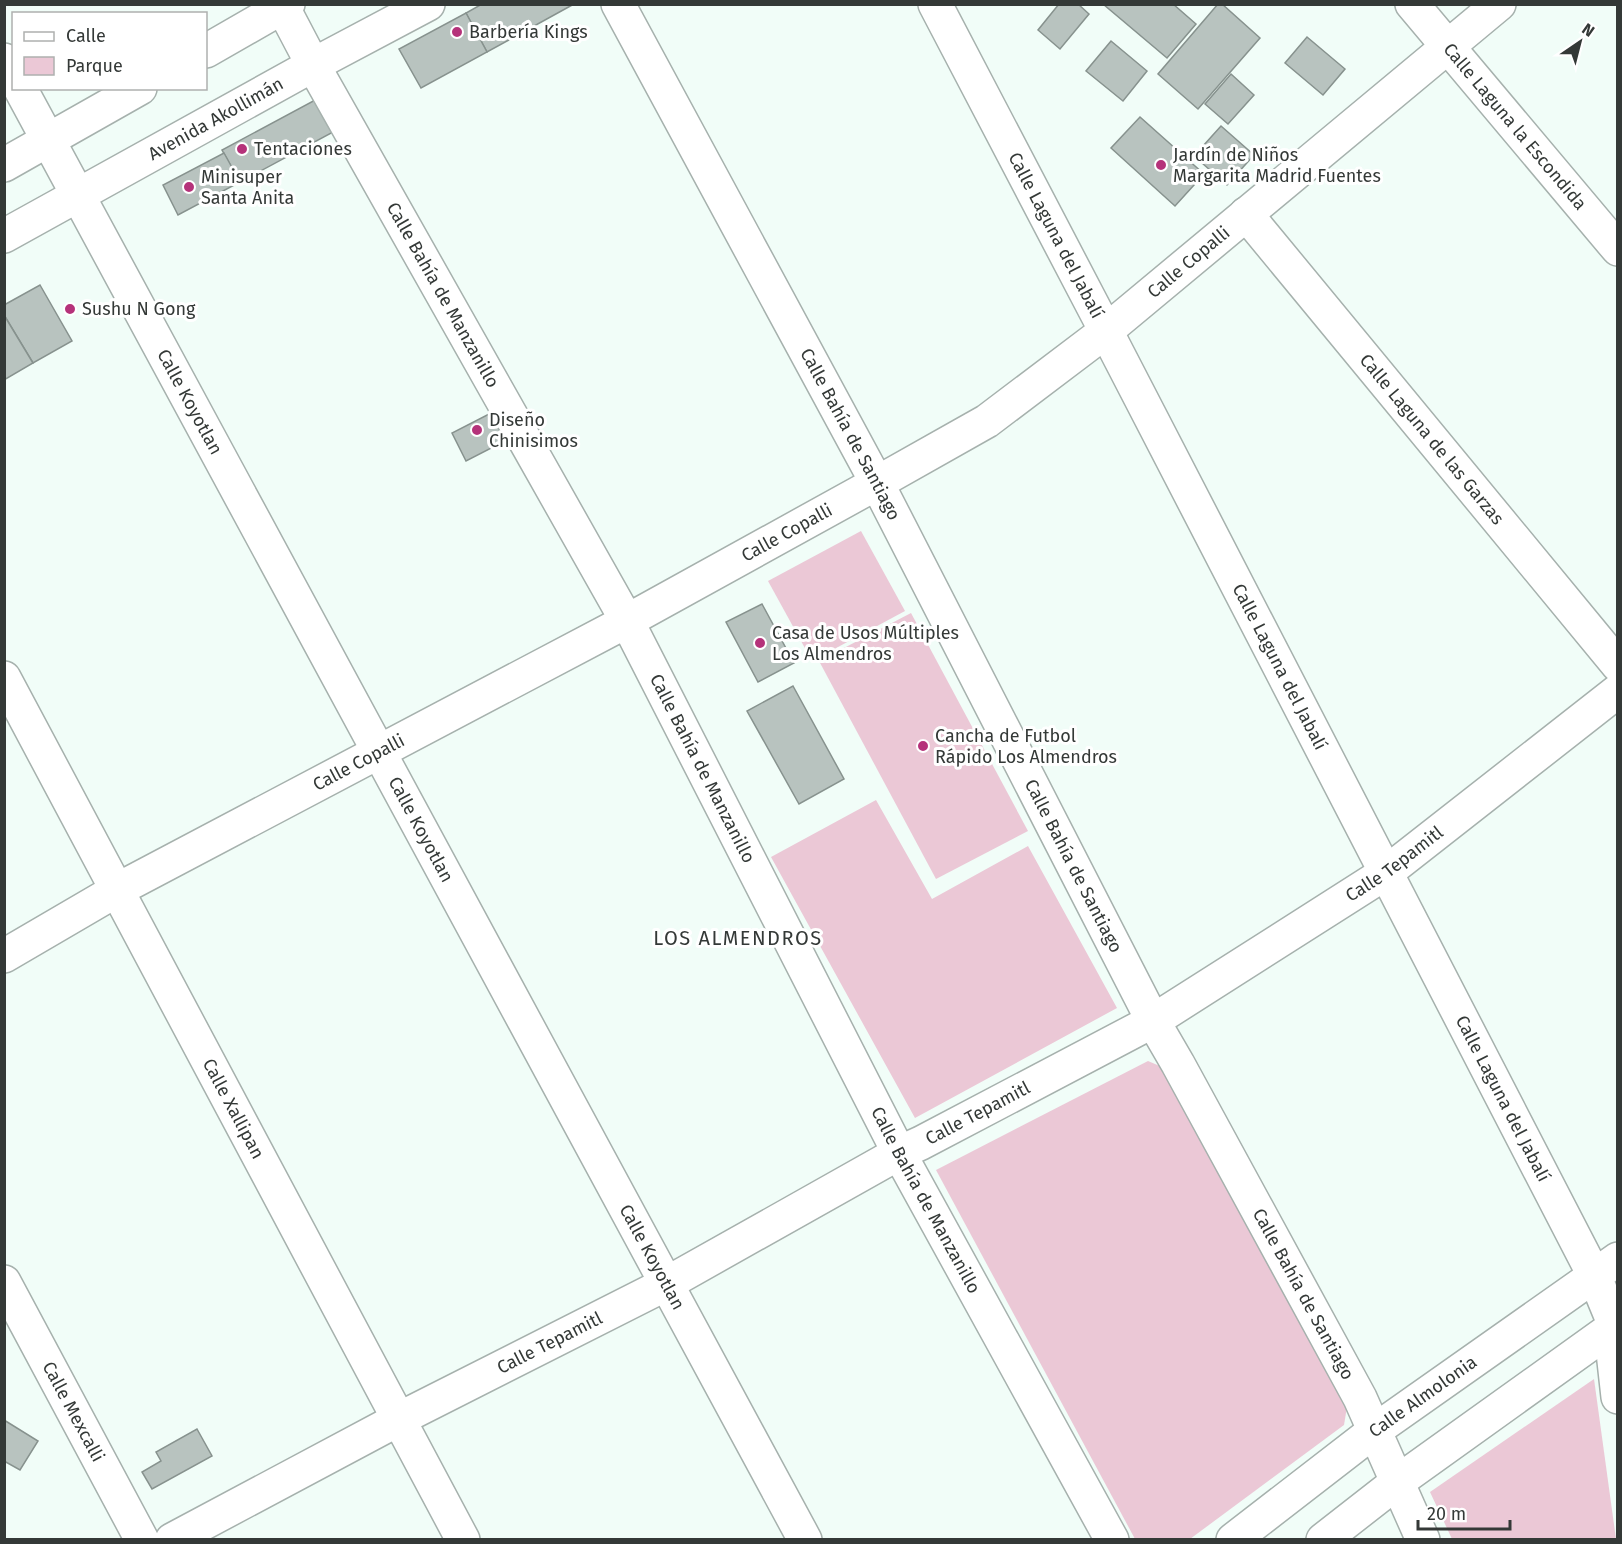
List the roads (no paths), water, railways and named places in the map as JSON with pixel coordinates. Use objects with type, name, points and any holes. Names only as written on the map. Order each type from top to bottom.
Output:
[{"type":"street","name":"Avenida Akollimán","points":[[4,236],[428,4]]},
{"type":"street","name":"Calle Bahía de Santiago","points":[[618,4],[877,483],[1153,1020],[1354,1388],[1423,1539]]},
{"type":"street","name":"Calle Laguna del Jabalí","points":[[935,4],[1387,872],[1606,1267],[1616,1328]]},
{"type":"street","name":"Calle Laguna la Escondida","points":[[1412,4],[1617,249]]},
{"type":"street","name":"Calle Copalli","points":[[4,956],[117,890],[627,621],[987,420],[1106,331],[1499,4]]},
{"type":"street","name":"Calle Bahía de Manzanillo","points":[[284,5],[313,65],[627,621],[899,1153],[1112,1539]]},
{"type":"street","points":[[207,50],[284,5]]},
{"type":"street","points":[[4,60],[12,73]]},
{"type":"street","name":"Calle Koyotlan","points":[[21,90],[805,1539]]},
{"type":"street","points":[[4,165],[137,90]]},
{"type":"street","name":"Calle Laguna de las Garzas","points":[[1246,214],[1617,665]]},
{"type":"street","name":"Calle Xallipan","points":[[4,678],[463,1539]]},
{"type":"street","name":"Calle Tepamitl","points":[[172,1539],[399,1419],[666,1284],[899,1153],[1153,1020],[1387,872],[1617,691]]},
{"type":"street","name":"Calle Almolonia","points":[[1233,1539],[1374,1431],[1606,1267]]},
{"type":"street","name":"Calle Mexcalli","points":[[4,1282],[142,1539]]},
{"type":"street","points":[[1616,1328],[1613,1352],[1617,1397]]},
{"type":"street","points":[[1323,1539],[1396,1483],[1616,1328]]},
{"type":"place","name":"Barbería Kings","points":[[457,32]]},
{"type":"place","name":"Tentaciones","points":[[242,149]]},
{"type":"place","name":"Jardín de Niños Margarita Madrid Fuentes","points":[[1161,165]]},
{"type":"place","name":"Minisuper Santa Anita","points":[[189,187]]},
{"type":"place","name":"Sushu N Gong","points":[[70,309]]},
{"type":"place","name":"Diseño Chinisimos","points":[[477,430]]},
{"type":"place","name":"Casa de Usos Múltiples Los Almendros","points":[[760,643]]},
{"type":"place","name":"Cancha de Futbol Rápido Los Almendros","points":[[923,746]]},
{"type":"district","name":"LOS ALMENDROS","points":[[738,938]]}]
